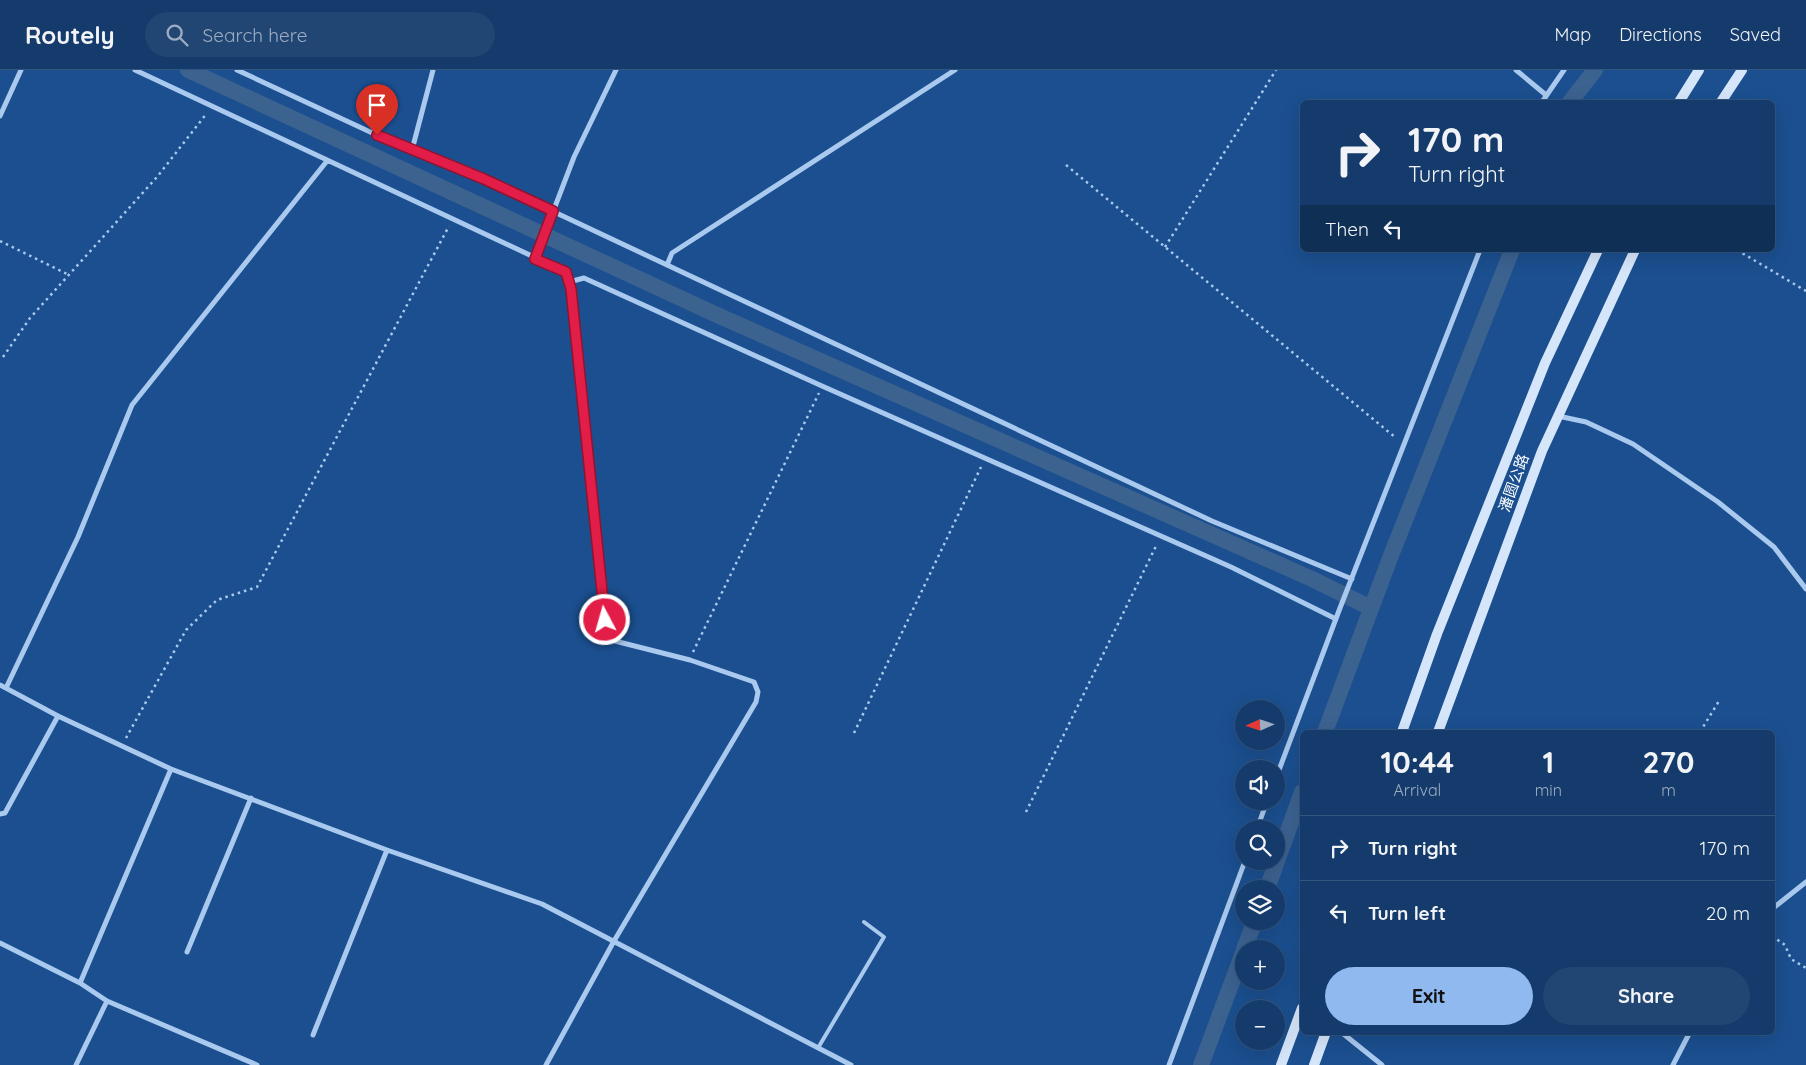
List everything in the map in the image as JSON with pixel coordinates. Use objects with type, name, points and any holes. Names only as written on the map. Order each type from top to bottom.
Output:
[{"type":"main road","points":[[1680,100],[1699,70]]},
{"type":"main road","points":[[1722,100],[1742,70]]},
{"type":"main road","name":"潘圆公路","points":[[1403,730],[1437,634],[1544,363],[1597,252]]},
{"type":"main road","name":"潘圆公路","points":[[1439,730],[1542,451],[1633,252]]},
{"type":"main road","points":[[1281,1065],[1300,1013]]},
{"type":"main road","points":[[1314,1065],[1325,1035]]},
{"type":"street","points":[[0,116],[21,70]]},
{"type":"street","points":[[135,70],[566,272],[569,282],[607,639],[690,660],[754,682],[758,692],[756,702],[614,941],[546,1065]]},
{"type":"street","points":[[237,70],[412,150],[484,179],[1212,521],[1351,582]]},
{"type":"street","points":[[412,150],[433,70]]},
{"type":"street","points":[[535,259],[578,149],[616,70]]},
{"type":"street","points":[[667,265],[672,253],[955,70]]},
{"type":"street","points":[[1516,70],[1546,94]]},
{"type":"street","points":[[1543,100],[1564,70]]},
{"type":"street","points":[[6,688],[78,537],[132,405],[327,161]]},
{"type":"street","points":[[1283,760],[1336,618],[1479,252]]},
{"type":"street","points":[[569,282],[584,278],[822,386],[1231,567],[1336,618]]},
{"type":"street","points":[[1557,416],[1586,422],[1633,444],[1718,502],[1774,547],[1806,588]]},
{"type":"street","points":[[0,685],[58,716],[171,769],[387,850],[542,904],[851,1065]]},
{"type":"street","points":[[0,814],[5,813],[58,716]]},
{"type":"street","points":[[80,983],[171,769]]},
{"type":"street","points":[[187,952],[251,798]]},
{"type":"street","points":[[313,1035],[387,850]]},
{"type":"street","points":[[1169,1065],[1242,870]]},
{"type":"street","points":[[1775,907],[1806,882]]},
{"type":"street","points":[[0,943],[80,983],[107,1001],[257,1065]]},
{"type":"street","points":[[76,1065],[107,1001]]},
{"type":"street","points":[[1345,1035],[1382,1065]]},
{"type":"street","points":[[1673,1065],[1688,1035]]},
{"type":"lane","points":[[818,1048],[884,937],[864,922]]},
{"type":"path","points":[[1165,247],[1276,70]]},
{"type":"path","points":[[3,357],[30,318],[157,178],[212,106]]},
{"type":"path","points":[[1066,165],[1404,445]]},
{"type":"path","points":[[122,746],[186,630],[217,600],[257,587],[452,220]]},
{"type":"path","points":[[0,241],[69,274]]},
{"type":"path","points":[[1740,252],[1806,292]]},
{"type":"path","points":[[690,660],[778,473],[822,386]]},
{"type":"path","points":[[854,734],[985,458]]},
{"type":"path","points":[[1026,812],[1161,536]]},
{"type":"path","points":[[1701,730],[1719,701]]},
{"type":"path","points":[[1775,938],[1785,945],[1791,959],[1806,968]]},
{"type":"waterway","points":[[188,70],[717,315],[1312,579],[1371,608]]},
{"type":"waterway","points":[[1572,100],[1595,70]]},
{"type":"waterway","points":[[1326,730],[1390,558],[1511,252]]},
{"type":"waterway","points":[[1270,880],[1300,798]]},
{"type":"waterway","points":[[1248,940],[1251,930]]},
{"type":"waterway","points":[[1201,1065],[1235,974]]},
{"type":"route","points":[[377,135],[484,179],[553,211],[535,259],[566,272],[571,289],[605,620]]}]
